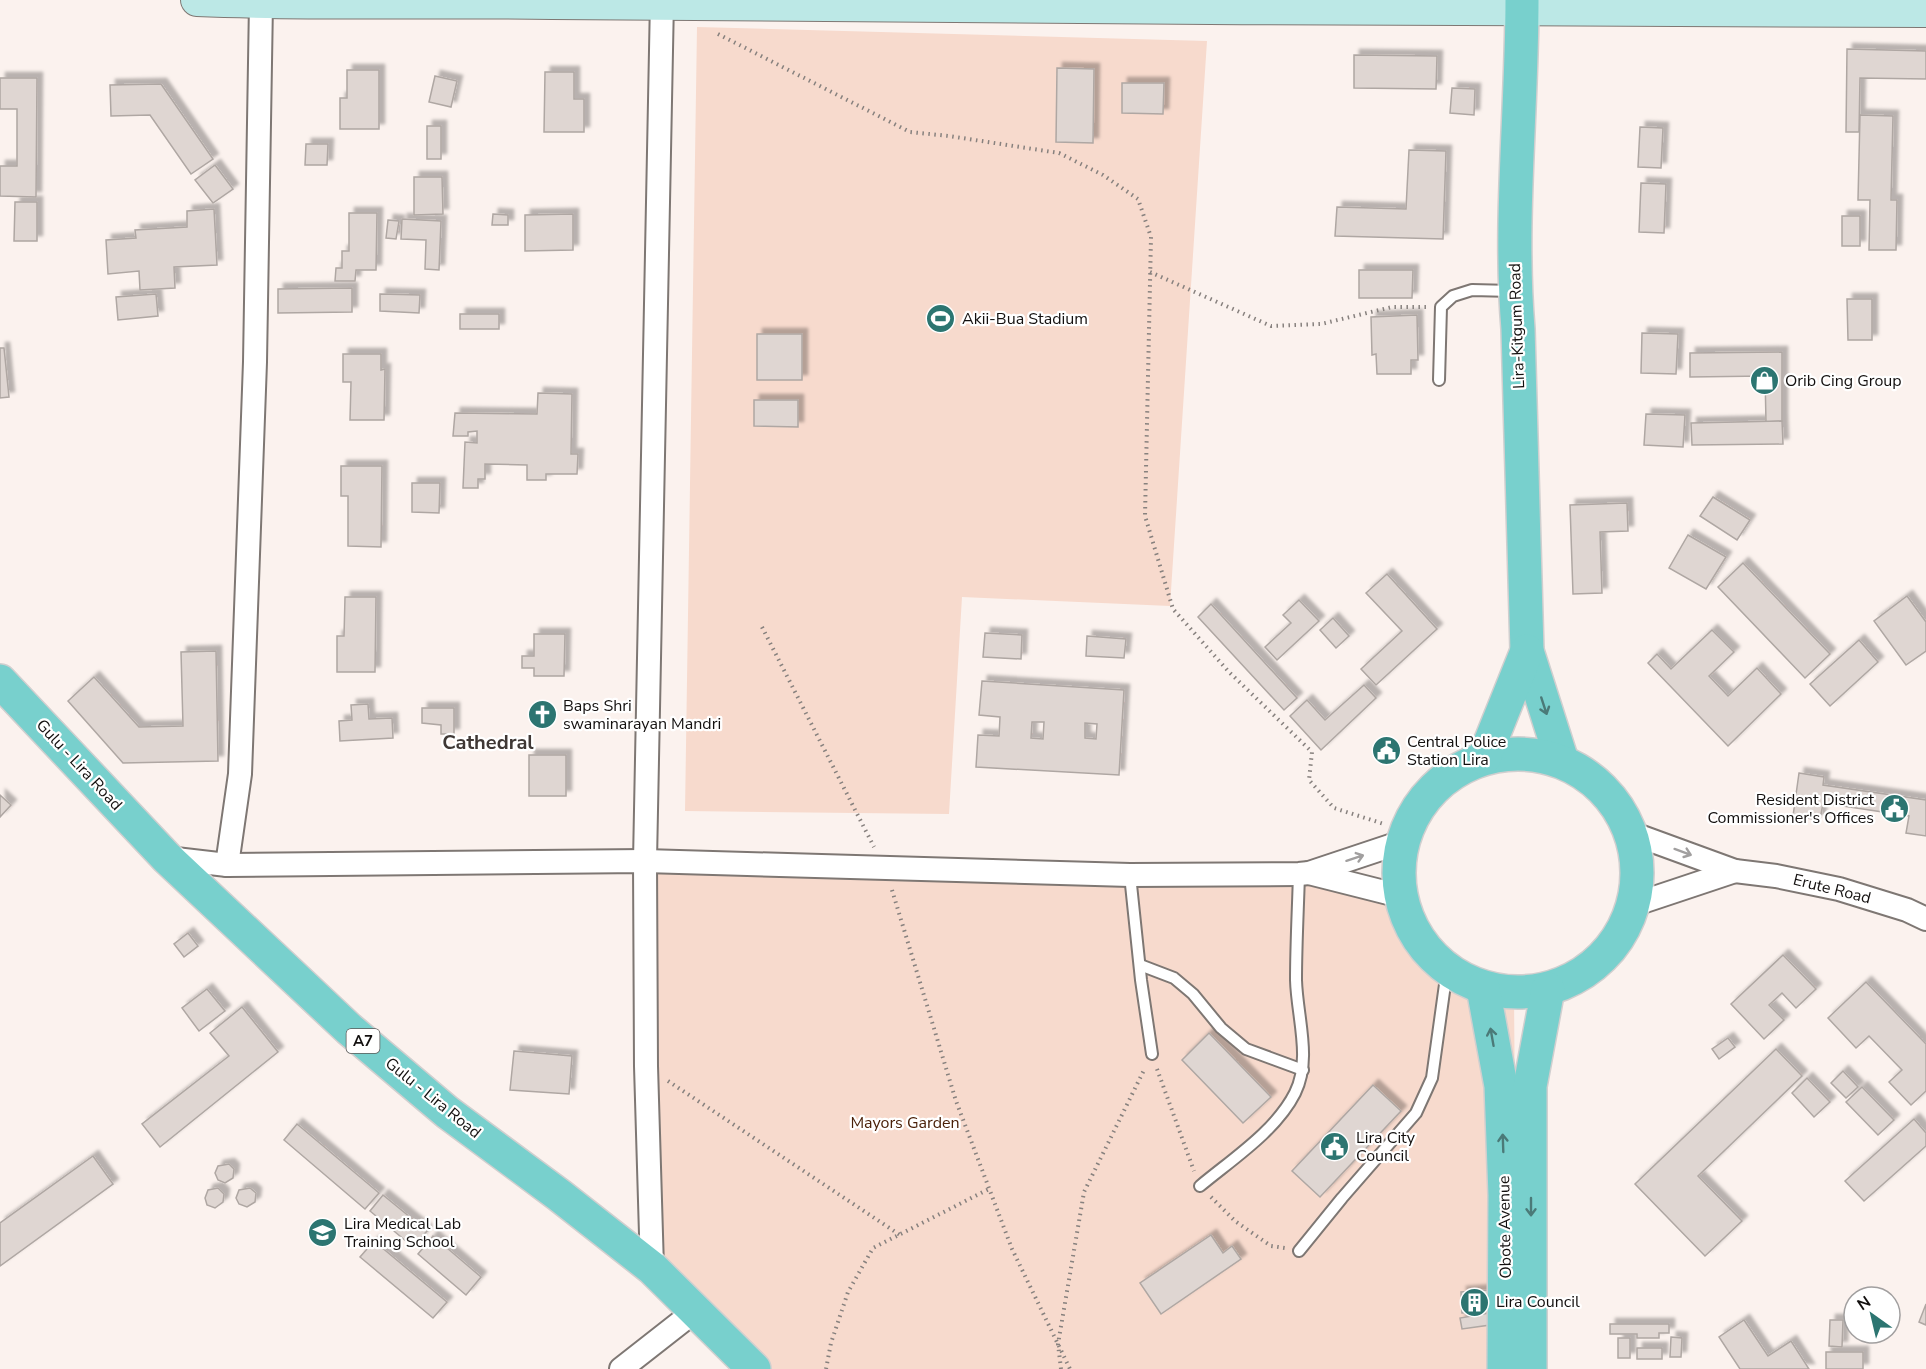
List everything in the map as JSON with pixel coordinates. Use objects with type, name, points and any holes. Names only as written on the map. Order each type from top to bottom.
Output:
[{"type":"main road","points":[[197,0],[261,3],[456,1],[1659,4],[1926,11]]},
{"type":"main road","name":"Lira-Kitgum Road","points":[[1522,5],[1515,215],[1515,291],[1519,341],[1527,651],[1562,761]]},
{"type":"main road","name":"Lira-Kitgum Road","points":[[1484,758],[1527,651]]},
{"type":"main road","name":"Gulu - Lira Road","points":[[0,681],[167,858],[349,1029],[447,1112],[652,1268],[754,1369]]},
{"type":"main road","points":[[1523,753],[1562,761],[1592,778],[1615,803],[1631,833],[1638,869],[1633,905],[1621,933],[1602,958],[1577,977],[1548,989],[1516,993],[1484,988],[1459,978],[1447,970],[1425,950],[1409,924],[1400,896],[1403,837],[1418,807],[1436,786],[1458,769],[1484,758],[1523,753]]},
{"type":"main road","points":[[1484,988],[1515,1086]]},
{"type":"main road","points":[[1515,1086],[1548,989]]},
{"type":"main road","name":"Obote Avenue","points":[[1504,1369],[1505,1195],[1515,1086]]},
{"type":"main road","name":"Obote Avenue","points":[[1515,1086],[1530,1369]]},
{"type":"street","points":[[652,1268],[646,1066],[645,861],[662,2]]},
{"type":"street","points":[[227,865],[240,774],[255,362],[261,3]]},
{"type":"street","points":[[1631,833],[1735,871]]},
{"type":"street","points":[[1304,874],[1403,837]]},
{"type":"street","points":[[167,858],[227,865],[645,861],[1130,875],[1304,874],[1400,896]]},
{"type":"street","points":[[1633,905],[1735,871]]},
{"type":"street","name":"Erute Road","points":[[1735,871],[1776,876],[1839,889],[1907,910],[1926,919]]},
{"type":"street","points":[[621,1369],[694,1311]]},
{"type":"lane","points":[[1439,380],[1441,307],[1453,296],[1472,290],[1515,291]]},
{"type":"lane","points":[[1200,1186],[1255,1141],[1284,1112],[1295,1093],[1303,1070],[1296,982],[1304,874]]},
{"type":"lane","points":[[1130,875],[1152,1054]]},
{"type":"lane","points":[[1140,965],[1174,978],[1193,994],[1221,1028],[1246,1049],[1303,1070]]},
{"type":"lane","points":[[1299,1251],[1342,1197],[1416,1113],[1432,1078],[1447,970]]},
{"type":"path","points":[[714,31],[910,132],[1059,153],[1103,175],[1138,199],[1151,237],[1145,516],[1173,609],[1229,672],[1312,752],[1309,780],[1334,808],[1403,837]]},
{"type":"path","points":[[1150,272],[1271,327],[1321,324],[1392,307],[1441,307]]},
{"type":"path","points":[[762,627],[886,869],[956,1101],[1012,1249],[1070,1369]]},
{"type":"path","points":[[1061,1369],[1058,1344],[1084,1192],[1152,1054]]},
{"type":"path","points":[[646,1066],[900,1235]]},
{"type":"path","points":[[826,1369],[831,1343],[848,1292],[873,1248],[989,1190]]},
{"type":"green space","name":"Akii-Bua Stadium","points":[[697,27],[1207,41],[1170,606],[962,597],[949,814],[685,811]]},
{"type":"green space","name":"Mayors Garden","points":[[648,871],[1398,887],[1423,948],[1514,993],[1517,1369],[753,1369],[665,1285]]},
{"type":"building","points":[[1847,49],[1926,51],[1926,79],[1860,78],[1859,132],[1846,132]]},
{"type":"building","points":[[1354,55],[1437,56],[1436,89],[1354,88]]},
{"type":"building","points":[[1057,68],[1094,69],[1093,143],[1056,142]]},
{"type":"building","points":[[347,70],[379,70],[379,129],[340,129],[340,98],[347,98]]},
{"type":"building","points":[[545,72],[574,72],[574,99],[584,99],[584,132],[544,132]]},
{"type":"building","points":[[435,76],[457,81],[451,107],[429,102]]},
{"type":"building","points":[[0,78],[37,78],[36,197],[0,196],[0,166],[17,166],[17,109],[0,109]]},
{"type":"building","points":[[1122,83],[1164,83],[1163,114],[1122,113]]},
{"type":"building","points":[[161,84],[213,159],[191,174],[150,115],[111,116],[110,85]]},
{"type":"building","points":[[1452,88],[1475,89],[1474,115],[1450,113]]},
{"type":"building","points":[[1860,115],[1893,116],[1891,200],[1897,200],[1896,250],[1869,250],[1870,200],[1858,200]]},
{"type":"building","points":[[427,126],[441,126],[441,159],[427,159]]},
{"type":"building","points":[[1640,127],[1663,128],[1661,168],[1638,167]]},
{"type":"building","points":[[306,144],[328,144],[327,165],[305,165]]},
{"type":"building","points":[[1409,150],[1446,151],[1443,239],[1335,236],[1337,207],[1406,209]]},
{"type":"building","points":[[215,165],[233,189],[213,203],[195,180]]},
{"type":"building","points":[[414,177],[442,177],[443,214],[414,215]]},
{"type":"building","points":[[1641,183],[1666,184],[1664,233],[1639,232]]},
{"type":"building","points":[[15,202],[37,202],[37,241],[14,241]]},
{"type":"building","points":[[214,209],[217,265],[174,267],[175,288],[140,290],[139,271],[108,274],[106,240],[136,238],[135,230],[187,227],[187,211]]},
{"type":"building","points":[[349,213],[377,213],[376,270],[356,270],[355,281],[335,281],[336,268],[342,268],[342,251],[349,251]]},
{"type":"building","points":[[493,214],[508,215],[508,225],[492,225]]},
{"type":"building","points":[[573,214],[573,250],[525,251],[525,215]]},
{"type":"building","points":[[1842,216],[1860,216],[1860,246],[1842,246]]},
{"type":"building","points":[[402,219],[441,221],[439,270],[425,269],[426,240],[401,239]]},
{"type":"building","points":[[388,220],[399,221],[396,239],[386,238]]},
{"type":"building","points":[[1359,270],[1413,270],[1412,298],[1359,298]]},
{"type":"building","points":[[352,288],[352,312],[278,313],[278,289]]},
{"type":"building","points":[[156,294],[158,316],[118,320],[116,297]]},
{"type":"building","points":[[380,294],[420,295],[419,313],[380,311]]},
{"type":"building","points":[[1847,299],[1872,299],[1872,340],[1848,340]]},
{"type":"building","points":[[460,314],[499,314],[499,329],[460,329]]},
{"type":"building","points":[[1417,315],[1418,360],[1411,360],[1411,374],[1377,374],[1376,354],[1372,355],[1371,317]]},
{"type":"building","points":[[1642,333],[1678,334],[1676,374],[1641,373]]},
{"type":"building","points":[[757,334],[802,334],[802,380],[757,380]]},
{"type":"building","points":[[0,348],[4,348],[9,397],[0,398]]},
{"type":"building","points":[[1782,352],[1782,421],[1766,422],[1765,376],[1690,377],[1690,353]]},
{"type":"building","points":[[343,354],[381,354],[381,370],[385,369],[384,420],[350,420],[351,382],[343,382]]},
{"type":"building","points":[[538,393],[572,394],[571,454],[578,454],[577,474],[546,474],[546,480],[527,480],[527,465],[485,464],[485,479],[478,479],[478,488],[463,488],[465,442],[477,443],[477,431],[468,432],[468,436],[453,436],[455,413],[537,414]]},
{"type":"building","points":[[754,400],[798,400],[798,427],[754,426]]},
{"type":"building","points":[[1646,414],[1685,415],[1683,447],[1644,445]]},
{"type":"building","points":[[1782,421],[1783,444],[1692,445],[1691,423]]},
{"type":"building","points":[[341,466],[382,466],[381,547],[348,546],[348,496],[341,496]]},
{"type":"building","points":[[412,483],[440,483],[439,513],[412,512]]},
{"type":"building","points":[[1713,497],[1750,520],[1737,540],[1700,516]]},
{"type":"building","points":[[1627,503],[1628,531],[1600,532],[1602,593],[1573,594],[1570,505]]},
{"type":"building","points":[[1688,535],[1726,557],[1706,589],[1669,568]]},
{"type":"building","points":[[1743,563],[1830,654],[1805,678],[1718,587]]},
{"type":"building","points":[[1387,574],[1437,629],[1376,685],[1361,669],[1402,631],[1366,593]]},
{"type":"building","points":[[1907,596],[1926,622],[1926,651],[1906,665],[1874,621]]},
{"type":"building","points":[[345,597],[376,597],[375,672],[337,672],[337,636],[344,636]]},
{"type":"building","points":[[1299,600],[1319,621],[1277,660],[1265,647],[1291,623],[1283,615]]},
{"type":"building","points":[[1211,604],[1297,698],[1284,710],[1198,617]]},
{"type":"building","points":[[1333,618],[1349,636],[1336,648],[1320,630]]},
{"type":"building","points":[[1712,630],[1734,652],[1709,676],[1728,696],[1757,668],[1781,694],[1728,746],[1648,663],[1657,654],[1671,669]]},
{"type":"building","points":[[985,633],[1022,635],[1021,659],[983,657]]},
{"type":"building","points":[[534,634],[565,634],[564,676],[534,676],[534,668],[522,668],[522,656],[534,656]]},
{"type":"building","points":[[1087,636],[1126,639],[1124,658],[1086,656]]},
{"type":"building","points":[[1859,640],[1878,662],[1830,706],[1810,684]]},
{"type":"building","points":[[216,651],[218,761],[123,763],[68,701],[94,677],[139,727],[183,726],[181,652]]},
{"type":"building","points":[[982,681],[1124,690],[1119,775],[976,767],[978,735],[999,736],[1000,717],[979,715]],"holes":[[[1032,722],[1044,722],[1043,739],[1031,738]],[[1085,723],[1097,724],[1096,739],[1085,738]]]},
{"type":"building","points":[[1364,685],[1376,698],[1321,750],[1290,716],[1307,700],[1325,720]]},
{"type":"building","points":[[368,704],[369,719],[392,718],[393,738],[340,741],[339,721],[352,720],[351,705]]},
{"type":"building","points":[[422,708],[454,708],[454,734],[441,734],[441,725],[422,723]]},
{"type":"building","points":[[529,755],[566,755],[566,796],[529,796]]},
{"type":"building","name":"Resident District Commissioner's Offices","points":[[1799,773],[1824,777],[1823,785],[1926,800],[1926,836],[1906,833],[1909,816],[1823,803],[1820,820],[1793,816]]},
{"type":"building","points":[[0,795],[11,805],[0,817]]},
{"type":"building","points":[[188,933],[198,946],[184,957],[174,944]]},
{"type":"building","points":[[1783,955],[1816,989],[1796,1008],[1782,993],[1769,1005],[1784,1020],[1764,1039],[1731,1004]]},
{"type":"building","points":[[1866,982],[1926,1044],[1926,1091],[1911,1105],[1889,1082],[1902,1070],[1869,1036],[1856,1048],[1828,1018]]},
{"type":"building","points":[[207,989],[225,1011],[199,1031],[182,1008]]},
{"type":"building","points":[[242,1007],[278,1052],[160,1147],[142,1124],[229,1056],[210,1033]]},
{"type":"building","points":[[1209,1033],[1271,1097],[1243,1123],[1182,1060]]},
{"type":"building","points":[[1728,1038],[1735,1047],[1719,1059],[1712,1049]]},
{"type":"building","points":[[1776,1049],[1802,1076],[1698,1176],[1742,1221],[1705,1256],[1635,1184]]},
{"type":"building","points":[[514,1051],[572,1056],[569,1094],[510,1090]]},
{"type":"building","points":[[1843,1071],[1858,1087],[1846,1098],[1831,1083]]},
{"type":"building","points":[[1807,1078],[1830,1102],[1814,1117],[1792,1093]]},
{"type":"building","points":[[1373,1085],[1401,1111],[1320,1197],[1292,1171]]},
{"type":"building","points":[[1862,1087],[1894,1120],[1878,1135],[1846,1102]]},
{"type":"building","points":[[1914,1119],[1926,1133],[1926,1146],[1864,1201],[1845,1181]]},
{"type":"building","points":[[297,1124],[379,1193],[365,1209],[284,1140]]},
{"type":"building","points":[[93,1156],[113,1184],[0,1266],[0,1223]]},
{"type":"building","points":[[229,1164],[234,1169],[233,1178],[225,1183],[218,1180],[215,1173],[218,1166]]},
{"type":"building","points":[[218,1188],[224,1194],[223,1202],[215,1208],[207,1205],[205,1198],[208,1190]]},
{"type":"building","points":[[250,1188],[256,1193],[255,1202],[247,1207],[239,1204],[236,1198],[239,1190]]},
{"type":"building","points":[[383,1195],[427,1231],[413,1247],[370,1211]]},
{"type":"building","points":[[1211,1235],[1223,1253],[1232,1246],[1241,1259],[1161,1314],[1140,1283]]},
{"type":"building","points":[[433,1236],[481,1277],[466,1295],[418,1254]]},
{"type":"building","points":[[374,1241],[447,1302],[433,1318],[360,1257]]},
{"type":"building","name":"Lira Council","points":[[1488,1290],[1489,1311],[1462,1313],[1461,1292]]},
{"type":"building","points":[[1926,1304],[1926,1325],[1919,1322]]},
{"type":"building","points":[[1489,1313],[1490,1325],[1462,1329],[1460,1318]]},
{"type":"building","points":[[1744,1320],[1768,1356],[1791,1341],[1809,1369],[1740,1369],[1719,1337]]},
{"type":"building","points":[[1830,1320],[1842,1320],[1842,1347],[1829,1346]]},
{"type":"building","points":[[1610,1324],[1669,1324],[1669,1333],[1659,1333],[1659,1338],[1637,1338],[1637,1334],[1610,1334]]},
{"type":"building","points":[[1671,1337],[1682,1338],[1681,1357],[1670,1357]]},
{"type":"building","points":[[1618,1338],[1630,1338],[1630,1358],[1618,1358]]},
{"type":"building","points":[[1637,1348],[1662,1348],[1662,1359],[1637,1359]]},
{"type":"building","points":[[1826,1352],[1863,1352],[1863,1369],[1826,1369]]},
{"type":"place","name":"Akii-Bua Stadium","points":[[941,319]]},
{"type":"place","name":"Orib Cing Group","points":[[1764,381]]},
{"type":"place","name":"Baps Shri swaminarayan Mandri","points":[[542,715]]},
{"type":"place","name":"Central Police Station Lira","points":[[1386,751]]},
{"type":"place","name":"Resident District Commissioner's Offices","points":[[1895,809]]},
{"type":"place","name":"Lira City Council","points":[[1335,1147]]},
{"type":"place","name":"Lira Medical Lab Training School","points":[[323,1233]]},
{"type":"place","name":"Lira Council","points":[[1475,1302]]},
{"type":"district","name":"Cathedral","points":[[488,742]]}]
